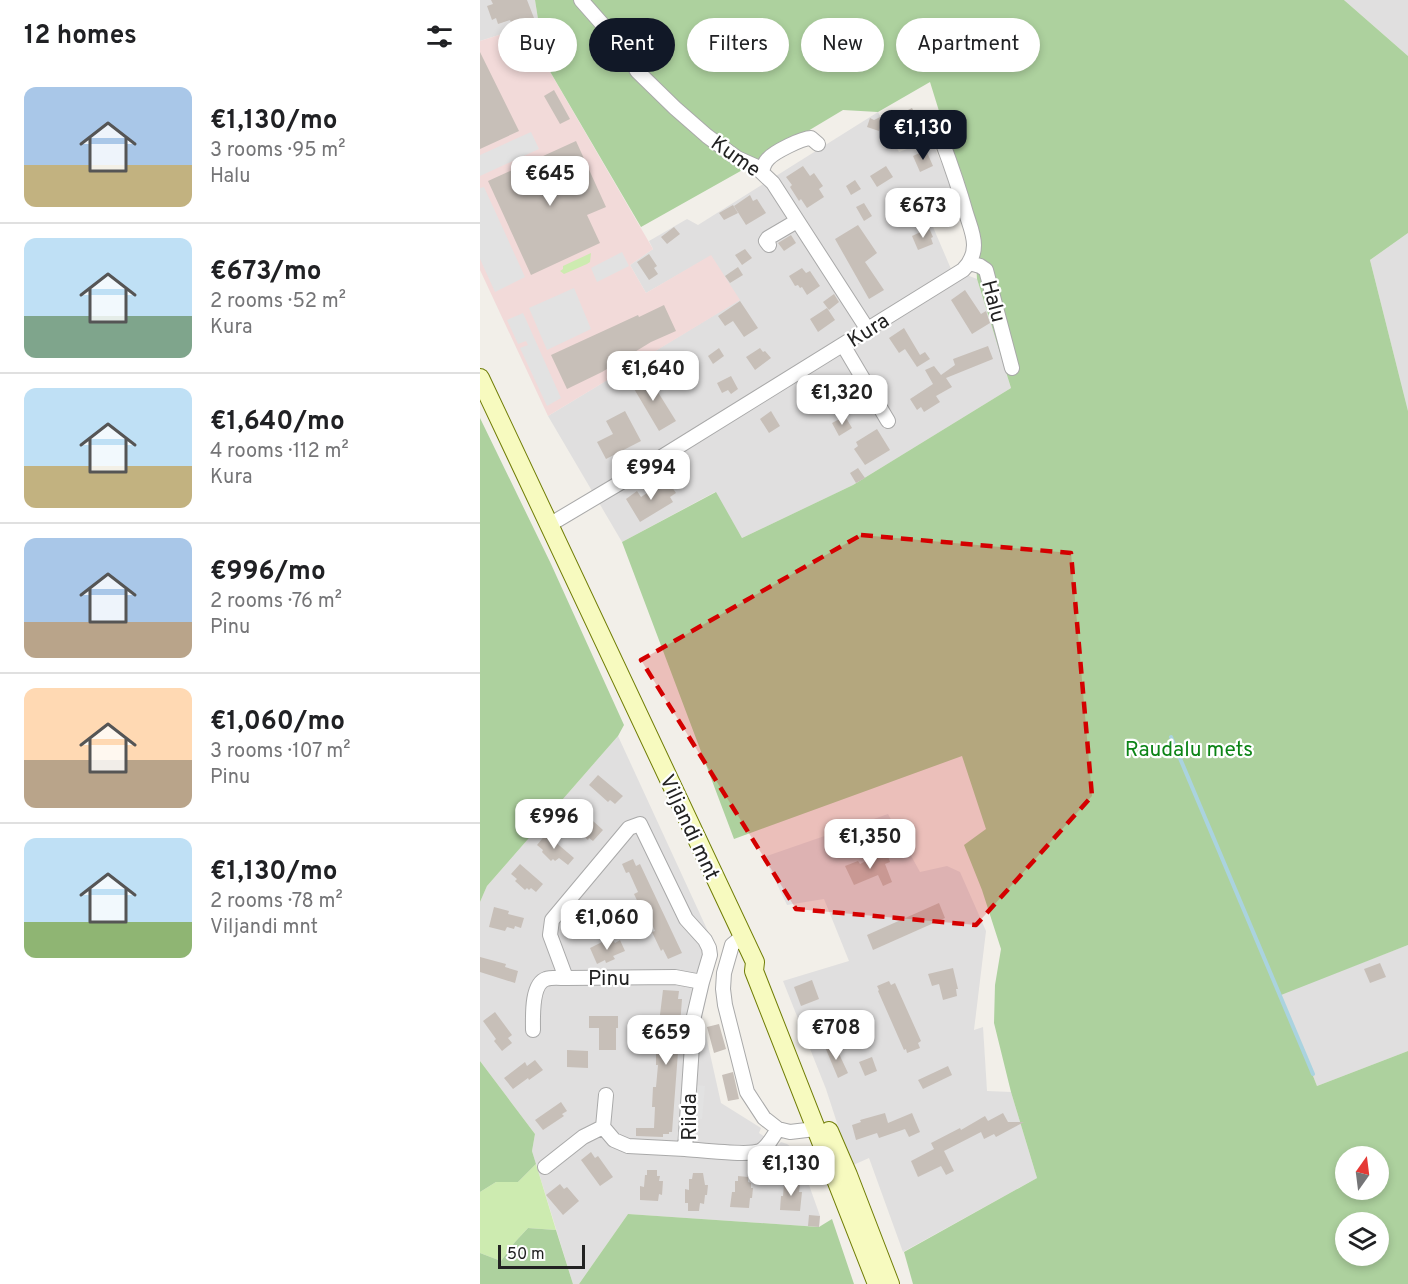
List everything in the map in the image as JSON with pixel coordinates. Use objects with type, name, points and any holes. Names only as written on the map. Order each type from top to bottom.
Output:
[{"type":"main road","name":"Viljandi mnt","points":[[480,378],[755,962],[754,971],[877,1284]]},
{"type":"main road","points":[[755,962],[762,971],[785,1025],[891,1284]]},
{"type":"street","name":"Kume","points":[[581,0],[626,51],[637,70],[675,108],[707,136],[737,158],[755,166],[773,183],[868,330]]},
{"type":"street","points":[[762,172],[765,162],[770,157],[803,140],[811,138],[818,144]]},
{"type":"street","name":"Halu","points":[[942,141],[955,173],[972,233],[974,245],[970,263],[986,270],[1012,368]]},
{"type":"street","points":[[769,245],[766,241],[768,238],[797,221]]},
{"type":"street","name":"Kura","points":[[549,525],[868,330],[963,270],[970,263]]},
{"type":"street","points":[[843,345],[888,421]]},
{"type":"street","name":"Pinu","points":[[640,824],[628,828],[552,920],[550,935],[566,978],[675,977],[702,982]]},
{"type":"street","name":"Riida","points":[[640,824],[686,919],[705,940],[710,955],[694,1016],[685,1149],[748,1153],[759,1151],[765,1147],[778,1129]]},
{"type":"street","points":[[742,937],[732,945],[723,989],[747,1092],[764,1118],[778,1129],[790,1132],[815,1129]]},
{"type":"street","points":[[532,1030],[533,1005],[540,982],[546,979],[566,978]]},
{"type":"street","points":[[606,1095],[603,1127],[614,1140],[628,1146],[685,1149]]},
{"type":"street","points":[[545,1167],[583,1137],[603,1127]]},
{"type":"highlighted area","points":[[861,535],[1071,553],[1092,796],[976,925],[796,909],[641,660]]},
{"type":"shaded area","points":[[480,0],[535,0],[538,18],[498,18],[498,35],[480,41]]},
{"type":"shaded area","points":[[1344,0],[1408,0],[1408,56]]},
{"type":"shaded area","points":[[498,35],[498,72],[550,72],[653,249],[630,265],[646,293],[711,255],[740,300],[548,416],[480,270],[480,41]]},
{"type":"shaded area","points":[[878,112],[899,152],[931,140],[955,193],[933,227],[951,269],[977,279],[1011,388],[853,485],[742,538],[715,492],[622,542],[548,416],[739,300],[711,256],[646,293],[630,265],[653,249],[649,241],[687,219],[698,225]]},
{"type":"shaded area","points":[[531,132],[539,149],[480,176],[480,155]]},
{"type":"shaded area","points":[[484,187],[525,277],[495,292],[480,259],[480,188]]},
{"type":"shaded area","points":[[1408,233],[1408,411],[1370,260]]},
{"type":"shaded area","points":[[622,252],[629,266],[597,282],[591,268]]},
{"type":"shaded area","points":[[574,288],[591,329],[547,350],[529,308]]},
{"type":"shaded area","points":[[523,313],[561,398],[547,406],[520,348],[528,345],[526,341],[518,344],[507,320]]},
{"type":"shaded area","points":[[618,736],[717,951],[702,1018],[721,1103],[761,1128],[759,1133],[778,1145],[781,1142],[797,1151],[820,1216],[819,1227],[628,1214],[579,1284],[573,1284],[532,1151],[535,1134],[480,1061],[480,902],[487,886]]},
{"type":"shaded area","points":[[888,814],[920,872],[947,866],[960,872],[986,931],[974,1030],[983,1027],[987,1091],[1011,1092],[1037,1178],[903,1252],[869,1158],[851,1166],[826,1089],[783,981],[849,961],[824,899],[787,905],[764,857]]},
{"type":"shaded area","points":[[1408,945],[1408,1051],[1317,1086],[1280,994]]},
{"type":"shaded area","points":[[695,1085],[705,1086],[702,1119],[692,1118]]},
{"type":"green space","name":"Raudalu mets","points":[[535,0],[1344,0],[1408,56],[1408,233],[1370,260],[1408,411],[1408,945],[1281,995],[1317,1086],[1408,1051],[1408,1284],[913,1284],[904,1252],[1037,1178],[1011,1092],[994,1023],[995,985],[1001,949],[982,890],[964,845],[986,829],[962,756],[734,839],[622,542],[716,492],[742,538],[853,485],[1011,388],[977,279],[976,261],[956,166],[930,82],[878,112],[843,110],[641,227],[550,72],[577,72],[577,18],[538,18]]},
{"type":"green space","points":[[591,253],[590,262],[587,264],[564,274],[560,271],[563,266]]},
{"type":"green space","points":[[480,418],[551,564],[624,725],[618,736],[487,886],[480,902]]},
{"type":"green space","points":[[480,1061],[535,1134],[532,1151],[536,1164],[518,1182],[496,1182],[480,1192]]},
{"type":"green space","points":[[536,1164],[556,1230],[528,1228],[501,1261],[480,1253],[480,1192],[496,1182],[518,1182]]},
{"type":"green space","points":[[628,1214],[819,1227],[832,1219],[854,1284],[579,1284]]},
{"type":"green space","points":[[528,1228],[556,1230],[573,1284],[480,1284],[480,1253],[501,1261]]},
{"type":"building","points":[[491,0],[527,0],[534,18],[498,18],[498,24],[496,18],[492,20],[487,6],[493,4]]},
{"type":"building","points":[[480,52],[519,131],[480,149]]},
{"type":"building","points":[[554,90],[570,119],[560,124],[544,96]]},
{"type":"building","points":[[912,108],[917,118],[890,129],[884,115],[895,110],[898,115]]},
{"type":"building","points":[[884,115],[879,131],[867,127],[870,118],[874,120]]},
{"type":"building","points":[[576,141],[606,207],[587,215],[600,243],[531,275],[488,181]]},
{"type":"building","points":[[926,150],[933,166],[920,172],[913,156]]},
{"type":"building","points":[[803,166],[810,176],[814,173],[823,186],[819,189],[824,197],[807,208],[801,199],[799,201],[786,177]]},
{"type":"building","points":[[886,166],[893,177],[877,187],[870,176]]},
{"type":"building","points":[[855,180],[861,189],[851,195],[846,186]]},
{"type":"building","points":[[750,195],[753,201],[757,199],[766,213],[746,225],[734,206]]},
{"type":"building","points":[[923,202],[929,215],[918,220],[913,207]]},
{"type":"building","points":[[864,203],[872,216],[864,221],[856,207]]},
{"type":"building","points":[[733,205],[738,213],[724,220],[719,213]]},
{"type":"building","points":[[858,225],[877,253],[865,262],[884,290],[869,299],[835,239]]},
{"type":"building","points":[[674,227],[680,234],[667,244],[661,237]]},
{"type":"building","points":[[929,228],[933,244],[918,250],[912,236]]},
{"type":"building","points":[[791,235],[796,243],[784,251],[778,243]]},
{"type":"building","points":[[745,249],[752,258],[742,265],[735,255]]},
{"type":"building","points":[[649,254],[657,266],[654,268],[658,274],[649,280],[637,262]]},
{"type":"building","points":[[738,267],[743,275],[730,283],[725,276]]},
{"type":"building","points":[[802,268],[806,273],[810,271],[820,286],[807,295],[802,287],[795,286],[789,276]]},
{"type":"building","points":[[965,290],[981,314],[986,311],[990,323],[972,334],[951,300]]},
{"type":"building","points":[[834,294],[839,302],[829,310],[823,302]]},
{"type":"building","points":[[740,301],[758,328],[744,337],[733,321],[725,326],[718,316]]},
{"type":"building","points":[[664,305],[676,331],[651,342],[602,372],[567,389],[551,355]]},
{"type":"building","points":[[827,308],[835,320],[818,332],[810,319]]},
{"type":"building","points":[[904,328],[920,355],[925,352],[930,359],[917,367],[905,349],[899,353],[889,338]]},
{"type":"building","points":[[988,346],[993,359],[946,378],[952,387],[936,396],[940,402],[924,412],[921,407],[917,410],[910,399],[933,384],[925,370],[934,366],[941,375],[955,365],[953,359]]},
{"type":"building","points":[[719,348],[724,356],[713,364],[708,356]]},
{"type":"building","points":[[760,348],[771,358],[755,370],[746,357]]},
{"type":"building","points":[[646,373],[676,421],[659,431],[630,382]]},
{"type":"building","points":[[731,376],[738,389],[731,394],[728,390],[722,393],[717,383]]},
{"type":"building","points":[[625,411],[641,441],[606,459],[597,442],[613,434],[606,421]]},
{"type":"building","points":[[771,411],[780,426],[769,433],[760,419]]},
{"type":"building","points":[[845,416],[852,428],[839,436],[832,423]]},
{"type":"building","points":[[877,429],[890,450],[865,465],[854,449],[858,446],[856,442]]},
{"type":"building","points":[[858,468],[865,478],[856,483],[850,473]]},
{"type":"building","points":[[667,480],[676,493],[670,497],[673,502],[640,522],[626,499],[637,491],[641,497]]},
{"type":"building","points":[[598,775],[623,796],[615,804],[610,800],[608,802],[589,785]]},
{"type":"building","points":[[573,803],[603,830],[593,841],[589,838],[588,840],[568,822],[570,820],[563,814]]},
{"type":"building","points":[[546,834],[574,858],[568,865],[559,858],[551,861],[537,845]]},
{"type":"building","points":[[886,851],[890,862],[885,864],[892,882],[883,886],[878,875],[854,885],[845,866],[858,861],[860,864]]},
{"type":"building","points":[[633,859],[636,866],[640,864],[682,953],[668,959],[663,949],[661,951],[652,932],[655,931],[650,920],[646,912],[643,913],[634,894],[638,892],[629,872],[626,873],[622,864]]},
{"type":"building","points":[[520,864],[543,884],[536,892],[531,888],[525,890],[511,874]]},
{"type":"building","points":[[603,902],[608,913],[603,915],[604,918],[580,928],[574,911],[587,905],[589,909]]},
{"type":"building","points":[[939,903],[945,918],[873,950],[867,935]]},
{"type":"building","points":[[494,907],[524,918],[521,928],[507,927],[505,931],[489,927]]},
{"type":"building","points":[[613,940],[615,943],[620,940],[625,951],[613,956],[615,959],[597,964],[590,948],[604,941],[605,944]]},
{"type":"building","points":[[480,957],[506,964],[505,967],[518,971],[515,983],[480,972]]},
{"type":"building","points":[[1380,963],[1386,977],[1370,983],[1364,969]]},
{"type":"building","points":[[953,968],[958,989],[956,989],[957,996],[943,1000],[939,984],[932,986],[928,974]]},
{"type":"building","points":[[812,980],[819,999],[801,1006],[794,987]]},
{"type":"building","points":[[889,981],[891,985],[895,983],[921,1041],[918,1043],[920,1048],[907,1053],[878,991],[877,986]]},
{"type":"building","points":[[663,990],[679,991],[678,999],[682,999],[672,1132],[663,1134],[663,1137],[636,1136],[636,1128],[654,1128],[653,1087],[656,1087],[658,1065],[656,1065],[656,1054],[657,1044],[660,1044],[661,1023],[659,1023]]},
{"type":"building","points":[[495,1012],[512,1035],[508,1038],[512,1043],[502,1051],[483,1021]]},
{"type":"building","points":[[589,1016],[618,1016],[616,1050],[599,1050],[599,1028],[589,1028]]},
{"type":"building","points":[[719,1024],[726,1049],[714,1053],[707,1027]]},
{"type":"building","points":[[834,1043],[848,1073],[838,1078],[825,1047]]},
{"type":"building","points":[[567,1050],[588,1051],[588,1068],[567,1067]]},
{"type":"building","points":[[872,1057],[877,1071],[865,1076],[859,1062]]},
{"type":"building","points":[[535,1060],[543,1070],[513,1089],[504,1078],[525,1062],[527,1066]]},
{"type":"building","points":[[948,1066],[952,1075],[923,1089],[918,1080]]},
{"type":"building","points":[[733,1072],[739,1099],[728,1101],[722,1075]]},
{"type":"building","points":[[561,1102],[567,1111],[562,1114],[564,1116],[543,1130],[535,1120]]},
{"type":"building","points":[[885,1113],[888,1123],[912,1113],[920,1132],[909,1137],[905,1129],[879,1138],[877,1133],[856,1140],[852,1125],[861,1122],[860,1120]]},
{"type":"building","points":[[1003,1113],[1008,1122],[1024,1122],[996,1137],[994,1134],[984,1139],[981,1132],[944,1151],[954,1171],[946,1175],[941,1166],[918,1177],[911,1161],[934,1149],[931,1143],[985,1116],[988,1121]]},
{"type":"building","points":[[591,1152],[595,1158],[598,1156],[613,1177],[600,1186],[581,1160]]},
{"type":"building","points":[[647,1170],[657,1170],[657,1176],[660,1176],[659,1181],[663,1181],[662,1195],[659,1194],[658,1201],[640,1200],[640,1186],[644,1187]]},
{"type":"building","points":[[693,1173],[703,1173],[705,1185],[708,1185],[704,1204],[700,1203],[699,1211],[688,1211],[688,1203],[685,1203],[685,1189],[689,1190],[689,1179],[692,1179]]},
{"type":"building","points":[[738,1176],[748,1177],[748,1182],[753,1188],[749,1208],[730,1207],[732,1192],[735,1192],[735,1181],[738,1181]]},
{"type":"building","points":[[787,1179],[798,1180],[799,1192],[802,1192],[800,1211],[780,1210],[781,1196],[783,1196],[784,1184],[787,1185]]},
{"type":"building","points":[[560,1184],[564,1189],[567,1187],[579,1201],[563,1215],[546,1195]]},
{"type":"building","points":[[809,1215],[820,1216],[819,1227],[808,1226]]},
{"type":"waterway","points":[[1171,737],[1313,1074]]}]
